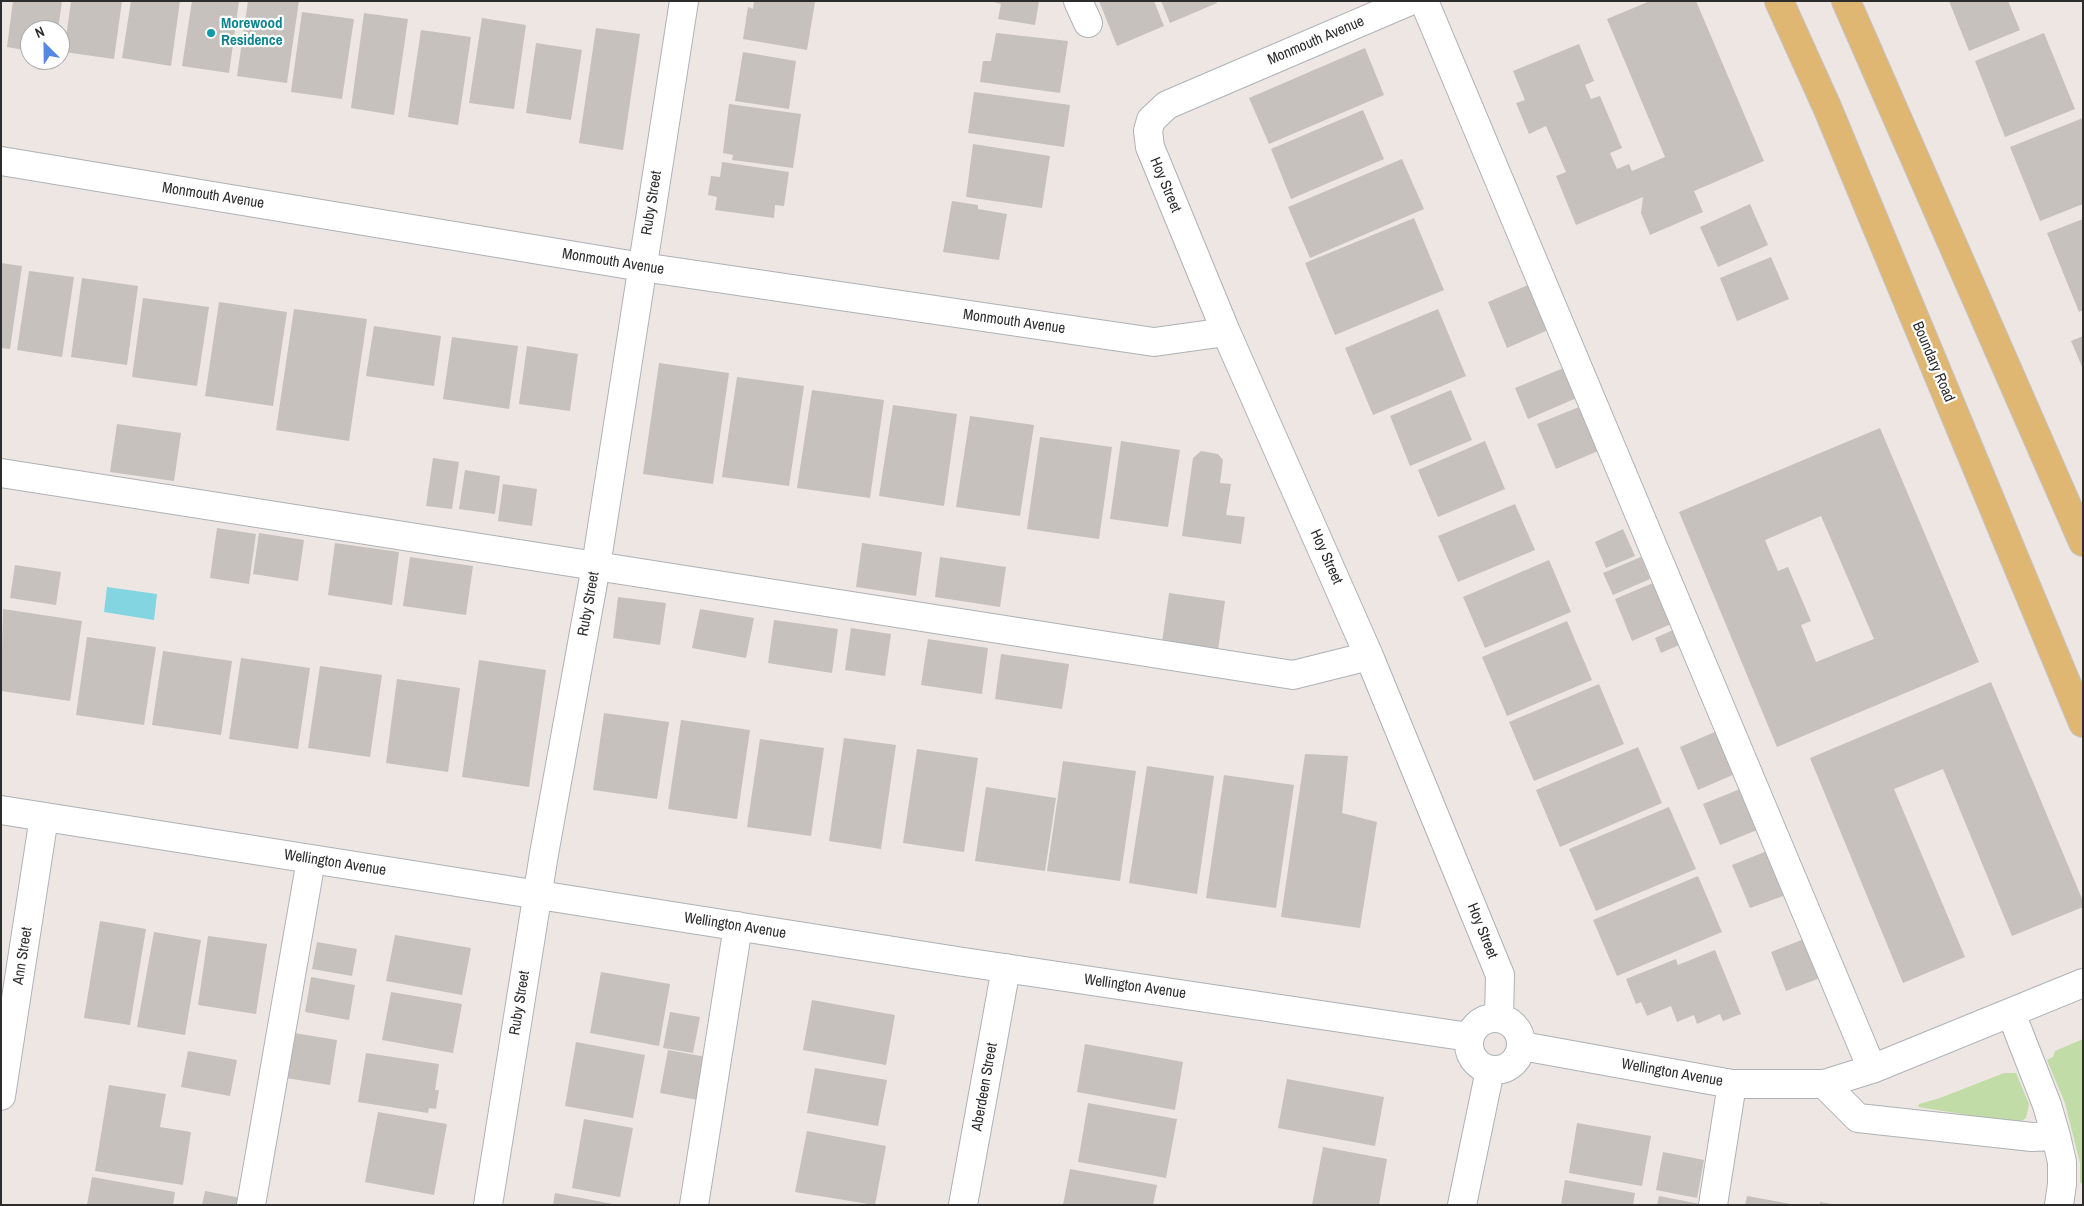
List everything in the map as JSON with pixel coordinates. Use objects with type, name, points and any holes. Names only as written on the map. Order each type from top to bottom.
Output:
[{"type":"main road","name":"Boundary Road","points":[[1780,1],[1827,107],[2083,723]]},
{"type":"main road","points":[[1846,1],[2083,542]]},
{"type":"street","name":"Ruby Street","points":[[488,1205],[537,894],[596,566],[684,1]]},
{"type":"street","name":"Monmouth Avenue","points":[[1167,105],[1410,1]]},
{"type":"street","points":[[1424,1],[1872,1069]]},
{"type":"street","name":"Hoy Street","points":[[1167,105],[1151,120],[1148,131],[1150,148],[1226,332],[1369,656],[1500,975],[1499,1018]]},
{"type":"street","name":"Monmouth Avenue","points":[[1,161],[642,267],[1154,342],[1226,332]]},
{"type":"street","points":[[1,473],[1293,674],[1369,656]]},
{"type":"street","name":"Wellington Avenue","points":[[1,810],[1006,968],[1469,1037]]},
{"type":"street","name":"Ann Street","points":[[1,1096],[44,817]]},
{"type":"street","points":[[251,1205],[311,860]]},
{"type":"street","points":[[694,1205],[738,926]]},
{"type":"street","name":"Aberdeen Street","points":[[963,1205],[1006,968]]},
{"type":"street","name":"Wellington Avenue","points":[[1522,1046],[1732,1084],[1824,1084],[1872,1069],[2083,983]]},
{"type":"street","points":[[2011,1013],[2047,1105],[2056,1136],[2062,1162],[2062,1184],[2059,1205]]},
{"type":"street","points":[[1499,1018],[1513,1024],[1518,1030],[1522,1046],[1515,1062],[1508,1068],[1490,1070],[1482,1068],[1470,1054],[1469,1037],[1478,1024],[1484,1020],[1499,1018]]},
{"type":"street","points":[[1462,1205],[1490,1070]]},
{"type":"street","points":[[1713,1205],[1732,1084]]},
{"type":"street","points":[[1824,1084],[1858,1118],[2032,1137],[2056,1136]]},
{"type":"green space","points":[[2083,1039],[2083,1184],[2080,1183],[2080,1163],[2065,1103],[2047,1060],[2053,1057],[2055,1051]]},
{"type":"green space","points":[[2004,1073],[2016,1073],[2029,1104],[2026,1118],[2020,1122],[1918,1107],[1919,1104],[1940,1098]]},
{"type":"water","points":[[107,587],[157,594],[154,620],[104,612]]},
{"type":"building","points":[[13,1],[62,1],[59,20],[20,20],[20,49],[7,47]]},
{"type":"building","points":[[71,1],[122,1],[114,59],[70,53],[70,20],[68,20]]},
{"type":"building","points":[[131,1],[180,1],[171,66],[122,58]]},
{"type":"building","name":"Morewood Residence","points":[[192,1],[239,1],[229,73],[182,66]]},
{"type":"building","points":[[248,1],[299,1],[287,83],[237,76]]},
{"type":"building","points":[[754,1],[815,2],[807,50],[743,39],[748,7],[753,9]]},
{"type":"building","points":[[990,1],[1039,1],[1035,25],[998,19],[1001,4]]},
{"type":"building","points":[[1099,1],[1154,1],[1164,26],[1117,46]]},
{"type":"building","points":[[1161,1],[1216,1],[1217,3],[1170,23]]},
{"type":"building","points":[[1650,1],[1696,1],[1764,161],[1694,191],[1703,212],[1650,235],[1641,213],[1643,197],[1576,225],[1556,176],[1566,172],[1546,126],[1529,134],[1516,103],[1525,100],[1513,71],[1579,44],[1594,81],[1585,85],[1591,99],[1600,96],[1622,148],[1610,153],[1617,169],[1629,164],[1632,171],[1665,157],[1607,19]]},
{"type":"building","points":[[1949,1],[2008,1],[2020,30],[1969,51]]},
{"type":"building","points":[[302,12],[354,19],[342,99],[291,92]]},
{"type":"building","points":[[364,13],[408,19],[394,115],[351,108]]},
{"type":"building","points":[[482,18],[526,25],[514,109],[469,103]]},
{"type":"building","points":[[596,28],[640,34],[623,150],[579,143]]},
{"type":"building","points":[[421,30],[471,37],[458,125],[408,117]]},
{"type":"building","points":[[996,33],[1068,41],[1060,93],[980,82],[983,61],[991,61]]},
{"type":"building","points":[[2044,33],[2075,109],[2005,137],[1975,61]]},
{"type":"building","points":[[536,43],[582,50],[571,120],[526,113]]},
{"type":"building","points":[[1365,48],[1384,95],[1269,144],[1249,98]]},
{"type":"building","points":[[743,52],[796,61],[789,109],[735,101]]},
{"type":"building","points":[[974,92],[1070,105],[1064,147],[968,133]]},
{"type":"building","points":[[729,104],[801,114],[793,168],[732,160],[733,155],[723,153]]},
{"type":"building","points":[[1363,110],[1384,159],[1291,199],[1271,149]]},
{"type":"building","points":[[2083,118],[2083,204],[2040,221],[2010,147]]},
{"type":"building","points":[[973,144],[1050,156],[1042,208],[966,197]]},
{"type":"building","points":[[1402,159],[1424,209],[1310,258],[1288,207]]},
{"type":"building","points":[[722,162],[789,172],[784,206],[775,205],[774,218],[715,210],[717,197],[708,195],[711,176],[720,177]]},
{"type":"building","points":[[952,201],[978,205],[978,209],[1007,214],[999,260],[943,252]]},
{"type":"building","points":[[1750,204],[1768,245],[1718,267],[1700,227]]},
{"type":"building","points":[[1414,218],[1444,290],[1335,335],[1305,263]]},
{"type":"building","points":[[2083,219],[2083,310],[2079,312],[2047,233]]},
{"type":"building","points":[[1771,257],[1789,299],[1737,321],[1720,278]]},
{"type":"building","points":[[1,263],[22,266],[10,349],[1,348]]},
{"type":"building","points":[[29,271],[74,277],[62,357],[17,350]]},
{"type":"building","points":[[82,278],[138,286],[127,365],[71,357]]},
{"type":"building","points":[[1528,285],[1548,330],[1507,348],[1488,302]]},
{"type":"building","points":[[143,298],[209,307],[197,386],[132,377]]},
{"type":"building","points":[[219,302],[287,312],[273,406],[205,396]]},
{"type":"building","points":[[294,309],[367,319],[349,441],[276,430]]},
{"type":"building","points":[[1438,309],[1466,376],[1373,415],[1345,348]]},
{"type":"building","points":[[374,326],[441,336],[434,386],[366,376]]},
{"type":"building","points":[[2083,336],[2083,369],[2071,341]]},
{"type":"building","points":[[452,337],[518,346],[509,409],[443,399]]},
{"type":"building","points":[[527,346],[578,354],[570,411],[519,404]]},
{"type":"building","points":[[659,363],[729,373],[713,484],[643,474]]},
{"type":"building","points":[[1566,367],[1579,397],[1528,419],[1515,388]]},
{"type":"building","points":[[737,377],[804,386],[789,486],[722,477]]},
{"type":"building","points":[[812,390],[884,400],[870,498],[797,488]]},
{"type":"building","points":[[1451,390],[1472,440],[1410,466],[1390,416]]},
{"type":"building","points":[[893,405],[957,414],[944,506],[879,496]]},
{"type":"building","points":[[1579,407],[1598,451],[1556,469],[1537,424]]},
{"type":"building","points":[[970,416],[1034,425],[1020,516],[956,507]]},
{"type":"building","points":[[117,424],[181,433],[174,481],[110,472]]},
{"type":"building","points":[[1880,428],[1979,662],[1777,747],[1679,512]],"holes":[[[1821,516],[1874,639],[1816,662],[1801,625],[1811,621],[1788,567],[1778,571],[1765,540]]]},
{"type":"building","points":[[1040,437],[1112,447],[1099,539],[1027,529]]},
{"type":"building","points":[[1121,441],[1180,450],[1168,527],[1110,519]]},
{"type":"building","points":[[1485,441],[1505,489],[1438,517],[1418,470]]},
{"type":"building","points":[[1201,451],[1218,454],[1223,460],[1220,483],[1231,484],[1226,515],[1245,517],[1241,544],[1182,536],[1193,458]]},
{"type":"building","points":[[433,458],[459,462],[452,509],[426,506]]},
{"type":"building","points":[[465,470],[500,476],[495,514],[459,509]]},
{"type":"building","points":[[503,484],[537,489],[532,526],[498,521]]},
{"type":"building","points":[[1515,504],[1535,550],[1458,582],[1438,536]]},
{"type":"building","points":[[217,528],[256,534],[249,584],[210,578]]},
{"type":"building","points":[[1623,529],[1635,556],[1606,568],[1595,542]]},
{"type":"building","points":[[259,533],[304,540],[298,581],[253,574]]},
{"type":"building","points":[[335,543],[399,552],[392,605],[328,595]]},
{"type":"building","points":[[862,543],[922,552],[916,596],[856,587]]},
{"type":"building","points":[[410,557],[473,566],[466,615],[403,606]]},
{"type":"building","points":[[940,557],[1006,567],[1000,607],[935,597]]},
{"type":"building","points":[[1641,557],[1650,579],[1613,595],[1603,573]]},
{"type":"building","points":[[1549,560],[1571,612],[1485,648],[1463,597]]},
{"type":"building","points":[[15,565],[61,572],[56,605],[10,598]]},
{"type":"building","points":[[1653,583],[1671,624],[1632,641],[1615,599]]},
{"type":"building","points":[[1169,593],[1225,601],[1218,650],[1162,642]]},
{"type":"building","points":[[618,597],[666,603],[660,645],[613,638]]},
{"type":"building","points":[[3,609],[82,621],[70,701],[1,691]]},
{"type":"building","points":[[700,609],[754,618],[746,658],[692,648]]},
{"type":"building","points":[[774,620],[838,629],[832,673],[768,663]]},
{"type":"building","points":[[1567,621],[1592,680],[1507,716],[1482,657]]},
{"type":"building","points":[[851,628],[891,634],[885,676],[845,670]]},
{"type":"building","points":[[1673,630],[1679,645],[1661,653],[1655,638]]},
{"type":"building","points":[[87,637],[156,647],[144,725],[76,715]]},
{"type":"building","points":[[928,639],[988,648],[982,694],[921,685]]},
{"type":"building","points":[[163,651],[232,661],[221,735],[152,725]]},
{"type":"building","points":[[1001,654],[1069,664],[1062,709],[995,699]]},
{"type":"building","points":[[241,658],[310,668],[298,749],[229,739]]},
{"type":"building","points":[[479,660],[546,670],[529,787],[462,777]]},
{"type":"building","points":[[320,666],[382,675],[370,757],[308,748]]},
{"type":"building","points":[[397,679],[460,688],[448,772],[386,763]]},
{"type":"building","points":[[1991,682],[2083,901],[2083,907],[2012,936],[1943,769],[1894,789],[1965,957],[1903,983],[1810,758]]},
{"type":"building","points":[[1599,684],[1624,744],[1534,781],[1509,722]]},
{"type":"building","points":[[604,713],[669,722],[657,799],[593,790]]},
{"type":"building","points":[[681,720],[750,730],[737,819],[668,809]]},
{"type":"building","points":[[1717,731],[1735,774],[1698,790],[1680,747]]},
{"type":"building","points":[[844,738],[896,745],[881,849],[829,841]]},
{"type":"building","points":[[760,739],[824,748],[811,836],[747,827]]},
{"type":"building","points":[[1638,747],[1662,803],[1560,847],[1536,790]]},
{"type":"building","points":[[917,749],[978,758],[964,852],[903,843]]},
{"type":"building","points":[[1305,754],[1348,756],[1342,813],[1377,822],[1360,928],[1281,917]]},
{"type":"building","points":[[1063,761],[1136,771],[1120,881],[1047,871]]},
{"type":"building","points":[[1147,766],[1214,776],[1197,894],[1129,883]]},
{"type":"building","points":[[1224,775],[1294,785],[1276,908],[1206,898]]},
{"type":"building","points":[[986,787],[1056,798],[1045,871],[975,861]]},
{"type":"building","points":[[1740,789],[1757,830],[1720,845],[1703,804]]},
{"type":"building","points":[[1669,807],[1696,869],[1596,911],[1569,849]]},
{"type":"building","points":[[1767,851],[1786,895],[1750,908],[1732,865]]},
{"type":"building","points":[[1698,876],[1722,932],[1617,976],[1593,920]]},
{"type":"building","points":[[100,921],[146,929],[130,1025],[84,1018]]},
{"type":"building","points":[[154,932],[201,940],[185,1035],[137,1027]]},
{"type":"building","points":[[395,935],[471,948],[462,995],[386,981]]},
{"type":"building","points":[[208,936],[267,944],[256,1014],[198,1005]]},
{"type":"building","points":[[1804,939],[1820,978],[1786,991],[1771,952]]},
{"type":"building","points":[[317,942],[357,949],[352,976],[312,969]]},
{"type":"building","points":[[1715,950],[1741,1014],[1723,1021],[1720,1014],[1697,1024],[1694,1015],[1677,1022],[1671,1006],[1647,1016],[1641,1002],[1636,1004],[1626,979],[1676,959],[1678,965]]},
{"type":"building","points":[[601,972],[670,984],[659,1046],[590,1033]]},
{"type":"building","points":[[311,977],[355,985],[349,1020],[305,1012]]},
{"type":"building","points":[[391,992],[462,1004],[453,1053],[382,1040]]},
{"type":"building","points":[[812,1000],[895,1015],[886,1065],[803,1050]]},
{"type":"building","points":[[670,1012],[700,1017],[693,1053],[663,1048]]},
{"type":"building","points":[[294,1033],[337,1040],[330,1085],[286,1078]]},
{"type":"building","points":[[576,1042],[645,1055],[633,1118],[565,1106]]},
{"type":"building","points":[[1085,1044],[1183,1062],[1175,1110],[1077,1092]]},
{"type":"building","points":[[668,1050],[706,1057],[698,1100],[660,1093]]},
{"type":"building","points":[[188,1051],[237,1060],[230,1096],[181,1087]]},
{"type":"building","points":[[366,1053],[439,1064],[435,1090],[439,1090],[436,1109],[429,1108],[428,1113],[358,1102]]},
{"type":"building","points":[[815,1068],[887,1080],[878,1126],[807,1113]]},
{"type":"building","points":[[1287,1079],[1384,1097],[1375,1146],[1278,1128]]},
{"type":"building","points":[[109,1085],[166,1094],[160,1127],[191,1132],[183,1185],[95,1171]]},
{"type":"building","points":[[1088,1103],[1177,1119],[1166,1178],[1078,1162]]},
{"type":"building","points":[[378,1112],[447,1124],[434,1195],[365,1182]]},
{"type":"building","points":[[584,1119],[633,1128],[620,1197],[572,1188]]},
{"type":"building","points":[[1577,1123],[1651,1136],[1642,1186],[1569,1173]]},
{"type":"building","points":[[807,1131],[886,1146],[875,1205],[795,1192]]},
{"type":"building","points":[[1323,1147],[1387,1159],[1379,1205],[1312,1205]]},
{"type":"building","points":[[1663,1152],[1704,1160],[1697,1198],[1656,1190]]},
{"type":"building","points":[[1070,1169],[1157,1185],[1153,1205],[1063,1205]]},
{"type":"building","points":[[92,1177],[175,1192],[173,1205],[87,1205]]},
{"type":"building","points":[[1565,1180],[1635,1193],[1633,1205],[1561,1205]]},
{"type":"building","points":[[205,1191],[241,1198],[240,1205],[202,1205]]},
{"type":"building","points":[[555,1193],[613,1204],[553,1205]]},
{"type":"building","points":[[1659,1196],[1700,1204],[1700,1205],[1657,1205]]},
{"type":"building","points":[[1747,1196],[1791,1204],[1791,1205],[1745,1205]]},
{"type":"building","points":[[1820,1202],[1832,1204],[1832,1205],[1820,1205]]},
{"type":"place","name":"Morewood Residence","points":[[211,33]]}]
